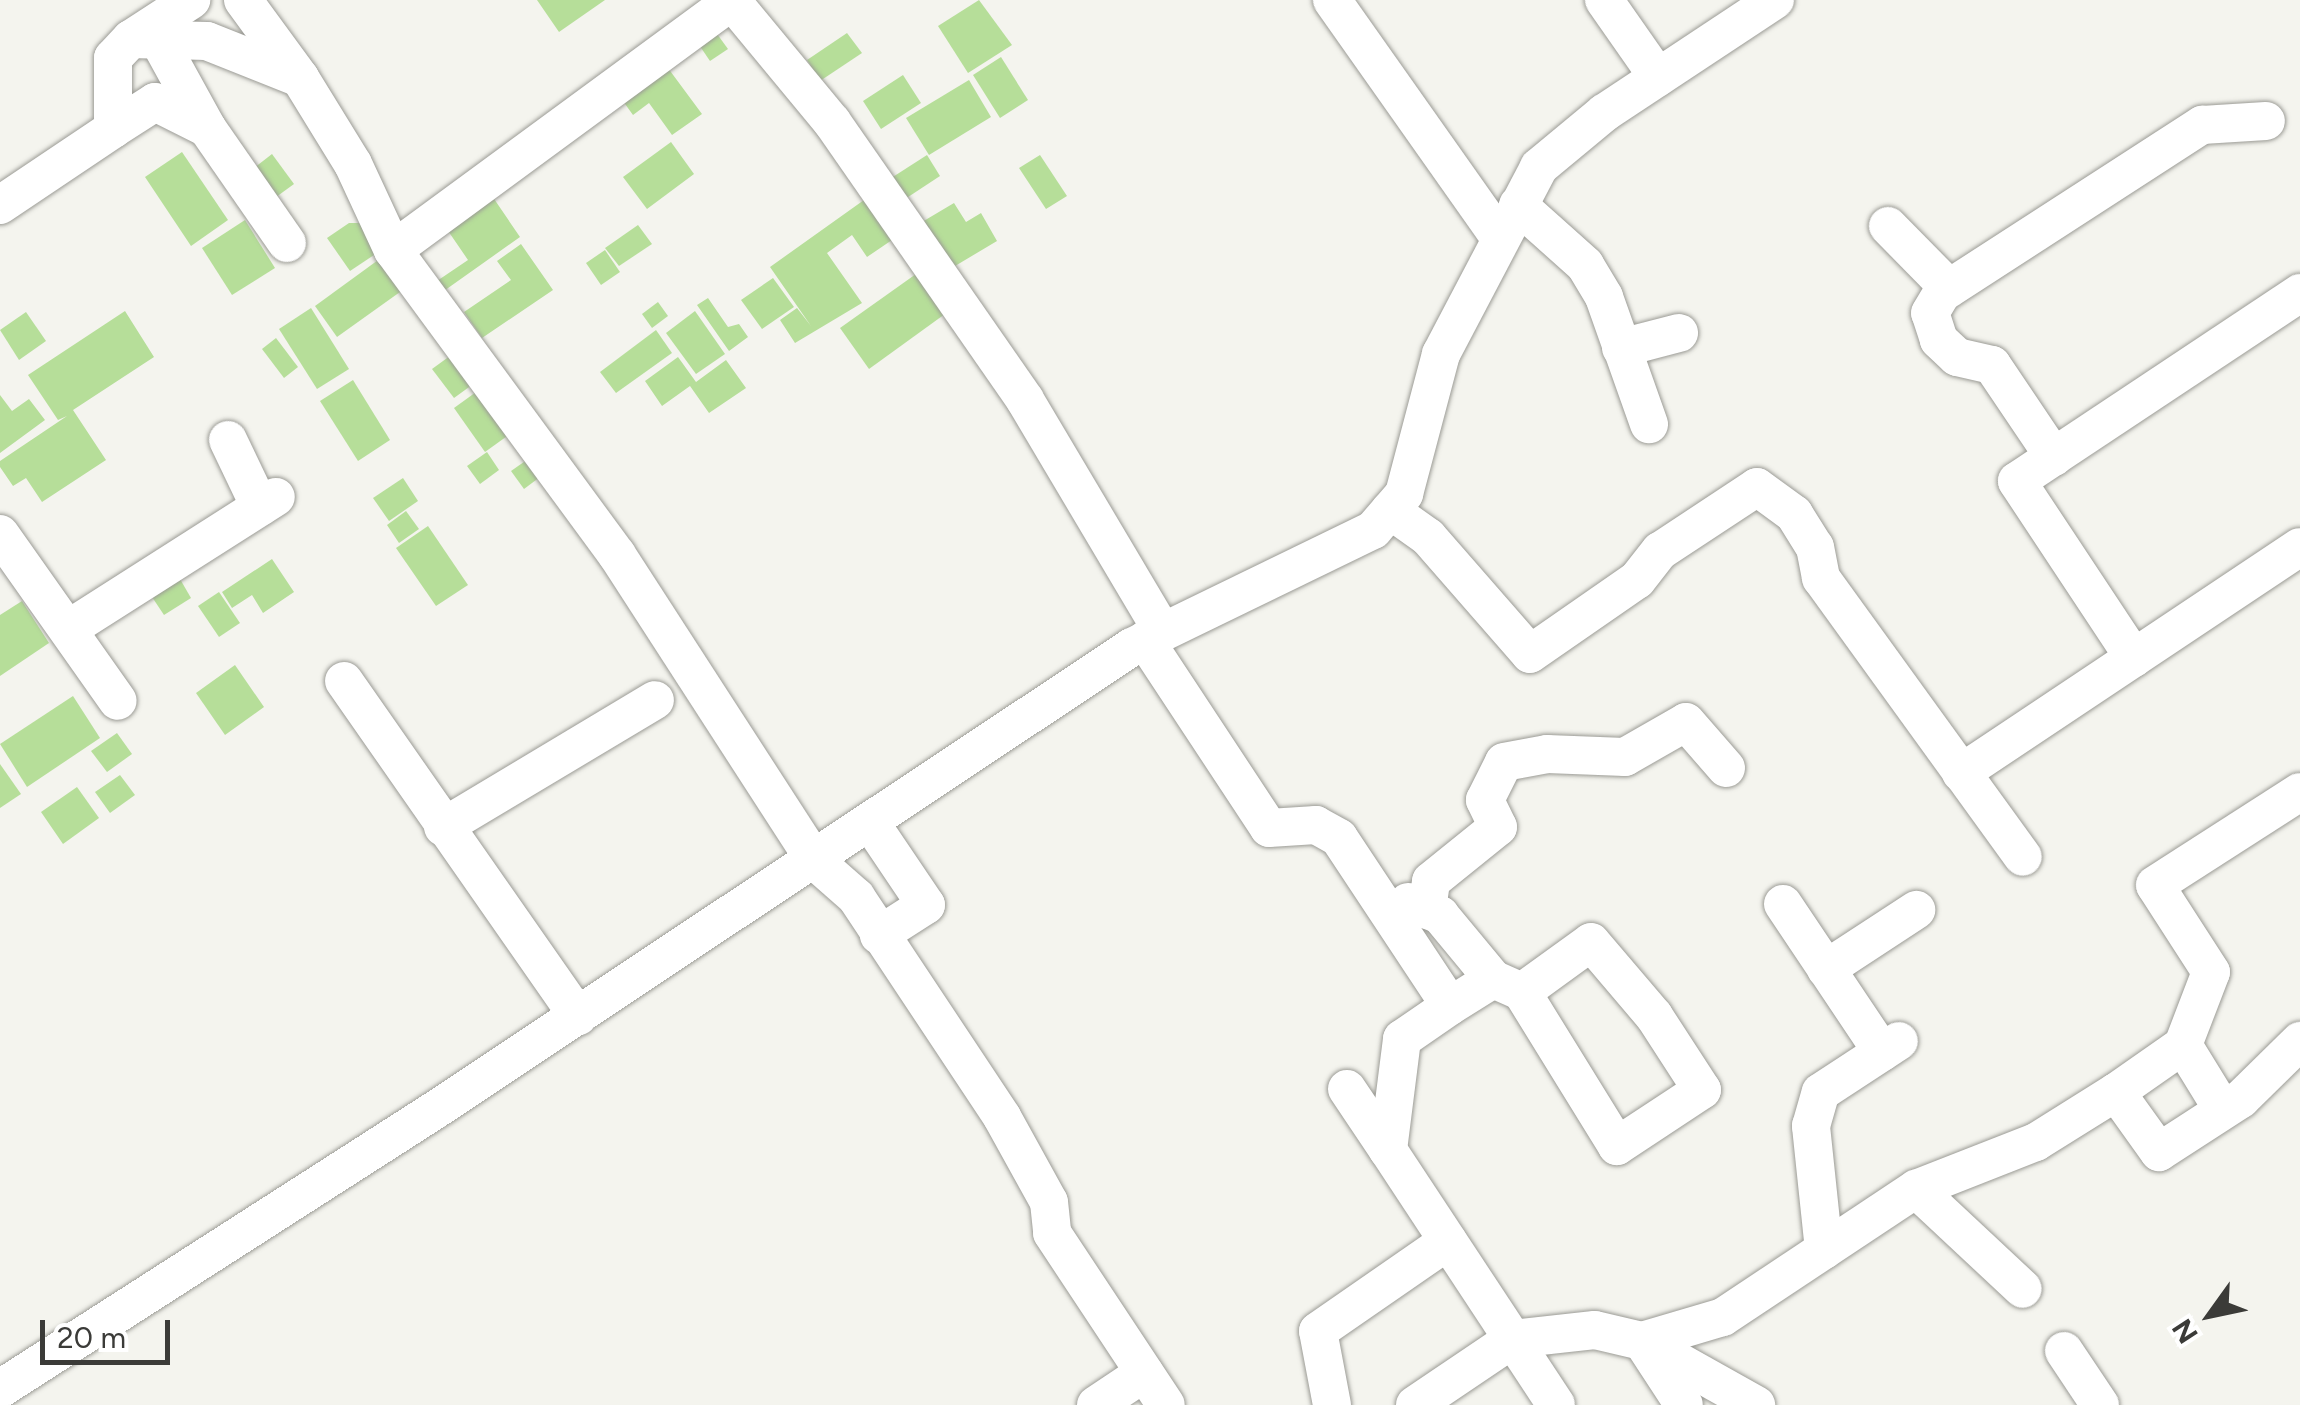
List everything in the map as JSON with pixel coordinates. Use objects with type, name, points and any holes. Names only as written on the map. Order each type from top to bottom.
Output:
[{"type":"street","points":[[113,129],[113,58],[145,39],[190,0]]},
{"type":"street","points":[[242,0],[300,78],[353,164],[393,250],[617,555],[814,860],[856,896],[1002,1117],[1049,1202],[1052,1233],[1166,1405]]},
{"type":"street","points":[[393,250],[732,0],[832,122],[1025,400],[1153,635],[1270,828],[1316,825],[1338,838],[1450,1006]]},
{"type":"street","points":[[1332,0],[1509,221],[1585,265],[1649,424]]},
{"type":"street","points":[[1604,0],[1658,77]]},
{"type":"street","points":[[0,1388],[578,1016],[1153,635],[1374,530],[1404,494],[1441,354],[1539,167],[1658,77],[1774,0]]},
{"type":"street","points":[[145,39],[207,40],[300,78]]},
{"type":"street","points":[[145,39],[286,243]]},
{"type":"street","points":[[0,205],[155,102],[207,128]]},
{"type":"street","points":[[2054,456],[1992,364],[1957,357],[1940,340],[1930,313],[1949,288],[2202,125],[2266,121]]},
{"type":"street","points":[[1888,226],[1949,288]]},
{"type":"street","points":[[2134,658],[2018,481],[2300,293]]},
{"type":"street","points":[[1621,348],[1679,333]]},
{"type":"street","points":[[70,628],[268,502],[228,440]]},
{"type":"street","points":[[1390,510],[1428,537],[1530,654],[1638,580],[1660,551],[1757,487],[1794,514],[1815,547],[1821,578],[2024,857]]},
{"type":"street","points":[[0,534],[118,701]]},
{"type":"street","points":[[1961,773],[2300,548]]},
{"type":"street","points":[[344,681],[578,1016]]},
{"type":"street","points":[[444,827],[656,700]]},
{"type":"street","points":[[1427,910],[1431,881],[1498,827],[1485,800],[1504,762],[1548,754],[1625,757],[1686,722],[1726,768]]},
{"type":"street","points":[[1642,1340],[1723,1317],[1916,1189],[2036,1142],[2183,1045],[2212,972],[2155,885],[2300,792]]},
{"type":"street","points":[[870,822],[926,905],[879,934]]},
{"type":"street","points":[[1372,888],[1440,915],[1508,985],[1616,1146],[1702,1090],[1654,1016],[1590,942],[1508,985],[1450,1006],[1402,1039],[1388,1150]]},
{"type":"street","points":[[1783,904],[1826,968],[1890,1047],[1821,1092],[1811,1126],[1824,1250]]},
{"type":"street","points":[[1826,968],[1916,910]]},
{"type":"street","points":[[2116,1092],[2159,1152],[2223,1110],[2300,1042]]},
{"type":"street","points":[[2183,1045],[2223,1110]]},
{"type":"street","points":[[1347,1089],[1556,1405]]},
{"type":"street","points":[[1916,1189],[2024,1290]]},
{"type":"street","points":[[1332,1405],[1318,1331],[1448,1242]]},
{"type":"street","points":[[1415,1405],[1513,1339],[1595,1330],[1642,1340],[1756,1405]]},
{"type":"street","points":[[1642,1340],[1684,1405]]},
{"type":"street","points":[[2064,1351],[2100,1405]]},
{"type":"street","points":[[1096,1405],[1144,1373]]},
{"type":"building","points":[[537,0],[605,0],[559,32]]},
{"type":"building","points":[[979,0],[1012,45],[968,73],[938,26]]},
{"type":"building","points":[[712,27],[728,49],[710,61],[695,39]]},
{"type":"building","points":[[847,33],[862,53],[820,81],[807,60]]},
{"type":"building","points":[[1001,57],[1028,100],[1000,118],[973,75]]},
{"type":"building","points":[[665,64],[702,114],[672,135],[649,103],[633,115],[620,97]]},
{"type":"building","points":[[903,75],[921,103],[881,129],[863,101]]},
{"type":"building","points":[[969,80],[991,117],[929,155],[906,118]]},
{"type":"building","points":[[671,142],[694,174],[647,209],[623,177]]},
{"type":"building","points":[[182,152],[228,220],[191,246],[145,177]]},
{"type":"building","points":[[272,154],[294,184],[272,200],[250,171]]},
{"type":"building","points":[[927,155],[940,176],[899,203],[885,182]]},
{"type":"building","points":[[1040,155],[1067,196],[1046,209],[1019,168]]},
{"type":"building","points":[[488,190],[520,237],[441,293],[434,283],[468,260],[442,222]]},
{"type":"building","points":[[864,200],[892,240],[867,257],[852,235],[827,253],[862,303],[795,343],[780,320],[797,308],[811,326],[770,267]]},
{"type":"building","points":[[954,203],[966,222],[981,213],[997,241],[950,269],[922,222]]},
{"type":"building","points":[[245,220],[275,268],[232,295],[202,248]]},
{"type":"building","points":[[349,223],[366,223],[383,249],[350,271],[327,238]]},
{"type":"building","points":[[638,225],[652,244],[619,266],[605,248]]},
{"type":"building","points":[[521,244],[553,290],[482,338],[464,312],[511,280],[497,261]]},
{"type":"building","points":[[605,250],[620,272],[601,285],[586,263]]},
{"type":"building","points":[[385,255],[407,287],[337,337],[315,306]]},
{"type":"building","points":[[916,274],[945,314],[869,369],[840,328]]},
{"type":"building","points":[[773,278],[794,307],[762,329],[741,300]]},
{"type":"building","points":[[708,298],[728,327],[739,324],[748,337],[729,351],[697,305]]},
{"type":"building","points":[[658,302],[668,316],[652,328],[642,314]]},
{"type":"building","points":[[311,308],[349,369],[317,389],[279,329]]},
{"type":"building","points":[[125,311],[154,357],[73,410],[106,460],[42,502],[26,478],[13,486],[0,467],[0,461],[67,416],[58,420],[28,375]]},
{"type":"building","points":[[695,311],[725,354],[696,374],[666,333]]},
{"type":"building","points":[[26,312],[46,341],[19,360],[0,330]]},
{"type":"building","points":[[656,330],[672,353],[616,393],[600,372]]},
{"type":"building","points":[[276,338],[298,367],[284,378],[262,349]]},
{"type":"building","points":[[454,353],[476,382],[454,398],[432,369]]},
{"type":"building","points":[[678,357],[696,382],[726,360],[746,388],[709,413],[690,386],[662,406],[645,381]]},
{"type":"building","points":[[353,380],[390,440],[358,461],[320,401]]},
{"type":"building","points":[[483,387],[514,431],[485,452],[454,408]]},
{"type":"building","points":[[0,395],[12,411],[29,399],[45,420],[0,453]]},
{"type":"building","points":[[487,452],[499,470],[480,484],[467,466]]},
{"type":"building","points":[[531,457],[544,474],[524,489],[511,471]]},
{"type":"building","points":[[403,478],[418,501],[389,521],[373,498]]},
{"type":"building","points":[[406,511],[419,529],[399,543],[387,525]]},
{"type":"building","points":[[428,526],[468,585],[436,606],[396,548]]},
{"type":"building","points":[[272,559],[294,592],[263,613],[252,595],[232,608],[222,592]]},
{"type":"building","points":[[180,579],[191,598],[164,615],[152,597]]},
{"type":"building","points":[[219,592],[240,623],[219,637],[198,606]]},
{"type":"building","points":[[22,601],[49,643],[0,676],[0,615]]},
{"type":"building","points":[[235,665],[264,707],[225,735],[196,693]]},
{"type":"building","points":[[73,696],[100,738],[27,787],[0,744]]},
{"type":"building","points":[[117,733],[132,754],[107,772],[91,751]]},
{"type":"building","points":[[0,764],[21,794],[0,808]]},
{"type":"building","points":[[120,775],[135,795],[110,813],[95,792]]},
{"type":"building","points":[[77,787],[99,818],[63,844],[41,812]]}]
